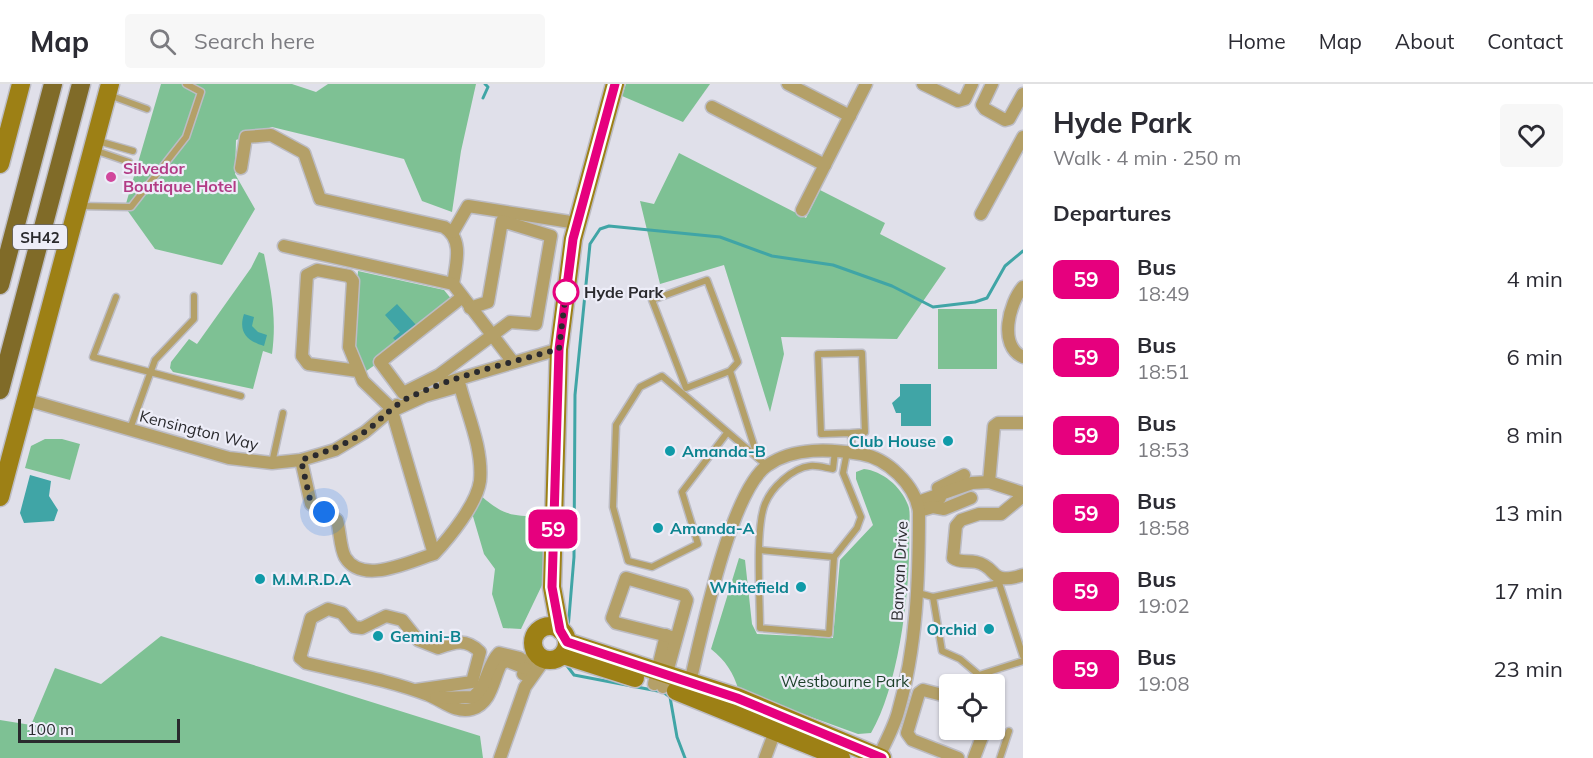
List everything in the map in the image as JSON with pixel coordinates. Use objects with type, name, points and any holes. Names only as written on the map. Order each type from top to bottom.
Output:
[{"type":"main road","name":"SH42","points":[[0,285],[53,84]]},
{"type":"main road","name":"SH42","points":[[0,390],[81,84]]},
{"type":"street","points":[[0,164],[21,84]]},
{"type":"street","points":[[500,758],[525,687],[546,649],[552,587],[559,349],[577,224],[614,84]]},
{"type":"street","points":[[788,84],[850,116]]},
{"type":"street","points":[[802,210],[866,84]]},
{"type":"street","points":[[923,84],[958,101],[965,99],[972,84]]},
{"type":"street","points":[[992,84],[982,105],[1005,120],[1009,119],[1023,94]]},
{"type":"street","points":[[0,497],[24,399],[108,89]]},
{"type":"street","points":[[712,107],[825,165]]},
{"type":"street","points":[[241,168],[246,137],[271,135],[304,153],[320,199],[436,223],[453,232]]},
{"type":"street","points":[[981,214],[1023,137]]},
{"type":"street","points":[[513,362],[453,284],[457,255],[453,232],[468,206],[577,224]]},
{"type":"street","points":[[502,221],[551,236],[536,324],[510,322],[439,375],[403,393],[380,362],[466,303],[488,302],[502,221]]},
{"type":"street","points":[[284,246],[453,284]]},
{"type":"street","points":[[358,371],[308,364],[302,356],[307,275],[318,270],[350,276],[353,281],[350,347],[363,381],[391,408]]},
{"type":"street","points":[[1023,287],[1011,315],[1008,337],[1012,348],[1023,357]]},
{"type":"street","name":"Kensington Way","points":[[24,399],[229,458],[272,463],[301,460],[334,450],[365,432],[391,408],[410,397],[457,378],[559,349]]},
{"type":"street","points":[[301,460],[311,504],[338,520],[345,557],[359,569],[376,571],[434,554],[451,536],[475,495],[480,481],[476,443],[460,386],[425,396],[392,411],[434,554]]},
{"type":"street","points":[[989,482],[994,426],[998,423],[1023,423]]},
{"type":"street","name":"Banyan Drive","points":[[762,462],[796,452],[845,451],[867,455],[886,464],[907,484],[918,507],[918,593],[898,713],[880,758]]},
{"type":"street","points":[[689,689],[703,619],[722,559],[762,462]]},
{"type":"street","points":[[944,508],[938,488],[964,475]]},
{"type":"street","points":[[918,507],[939,494],[945,494],[972,483],[989,482],[1023,494],[1001,514],[979,514],[961,520],[956,526],[952,558],[957,561],[978,562],[1000,579],[1008,580],[1023,575]]},
{"type":"street","points":[[918,507],[944,508],[970,498]]},
{"type":"street","points":[[660,680],[671,637],[687,600],[684,595],[626,578],[612,618],[616,623],[671,637]]},
{"type":"street","points":[[416,690],[472,682],[480,652],[459,640],[438,648],[418,640],[402,620],[387,616],[362,628],[354,627],[342,613],[328,609],[311,618],[300,658],[306,663],[416,690],[435,698],[472,697],[483,688],[495,666],[494,651],[546,649],[618,666],[734,705],[778,722],[841,758]]},
{"type":"street","points":[[495,666],[546,649]]},
{"type":"street","points":[[525,687],[523,672],[546,649]]},
{"type":"street","points":[[939,694],[923,690],[920,693],[907,733],[912,740],[958,758]]},
{"type":"street","points":[[765,758],[778,722]]},
{"type":"street","points":[[974,758],[981,740]]},
{"type":"street","points":[[823,748],[880,758]]},
{"type":"lane","points":[[77,206],[131,207],[186,137],[201,92],[186,84]]},
{"type":"lane","points":[[108,89],[147,109]]},
{"type":"lane","points":[[93,144],[134,151]]},
{"type":"lane","points":[[93,144],[129,162]]},
{"type":"lane","points":[[707,280],[738,362],[730,371],[686,388],[652,300],[707,280]]},
{"type":"lane","points":[[130,429],[155,360],[194,319],[194,296]]},
{"type":"lane","points":[[116,297],[93,357],[241,396]]},
{"type":"lane","points":[[862,353],[865,432],[851,433],[821,434],[818,354],[862,353]]},
{"type":"lane","points":[[730,371],[762,462]]},
{"type":"lane","points":[[727,433],[682,492],[698,544],[652,567],[628,561],[613,507],[616,425],[640,387],[662,376],[762,462]]},
{"type":"lane","points":[[272,463],[283,413]]},
{"type":"lane","points":[[845,451],[833,469],[809,466],[793,472],[765,503],[761,522],[760,628],[829,634],[834,558],[857,528],[861,517],[843,473],[845,451],[851,433]]},
{"type":"lane","points":[[760,550],[834,558]]},
{"type":"lane","points":[[918,593],[933,597],[999,583],[1023,656]]},
{"type":"lane","points":[[933,597],[942,651],[960,659],[979,675],[1023,661]]},
{"type":"lane","points":[[1000,758],[1009,731]]},
{"type":"green space","points":[[161,84],[292,84],[316,92],[328,84],[476,84],[461,151],[452,212],[422,201],[404,159],[272,127],[236,140],[235,174],[255,209],[222,265],[155,249],[125,207]]},
{"type":"green space","points":[[626,84],[710,84],[683,122],[622,96]]},
{"type":"green space","points":[[679,153],[806,218],[820,190],[885,223],[880,234],[946,268],[897,339],[781,337],[784,354],[770,412],[724,265],[660,284],[640,201],[654,204]]},
{"type":"green space","points":[[259,252],[264,254],[271,292],[274,316],[273,341],[272,354],[263,351],[253,389],[173,372],[170,368],[171,362],[189,339],[197,344],[251,268]]},
{"type":"green space","points":[[358,271],[444,290],[457,306],[365,372],[353,346]]},
{"type":"green space","points":[[938,309],[997,309],[997,369],[938,369]]},
{"type":"green space","points":[[45,439],[62,439],[80,444],[70,480],[25,468],[31,446]]},
{"type":"green space","name":"Westbourne Park","points":[[864,469],[884,476],[905,498],[909,511],[909,554],[901,635],[889,689],[871,733],[858,734],[739,691],[728,667],[711,649],[739,558],[745,560],[752,624],[757,634],[833,638],[840,560],[873,525],[856,479],[856,472]]},
{"type":"green space","points":[[480,495],[496,508],[510,514],[546,516],[544,581],[521,629],[503,628],[492,594],[495,569],[484,554],[472,513]]},
{"type":"green space","points":[[161,636],[480,736],[483,758],[0,758],[0,720],[31,725],[55,668],[101,684]]},
{"type":"water","points":[[397,304],[417,326],[398,343],[393,338],[400,332],[385,315]]},
{"type":"water","points":[[244,314],[254,317],[252,326],[258,332],[267,335],[264,346],[245,335],[242,326]]},
{"type":"water","points":[[900,384],[931,384],[931,426],[901,426],[901,413],[896,413],[892,403],[900,396]]},
{"type":"water","points":[[30,475],[51,481],[49,496],[58,510],[54,521],[24,523],[20,513]]},
{"type":"waterway","points":[[483,98],[488,87],[485,84]]},
{"type":"waterway","points":[[568,629],[574,557],[575,395],[590,244],[600,229],[609,226],[720,237],[772,256],[833,265],[892,286],[933,307],[975,302],[987,298],[1005,266],[1023,251]]},
{"type":"waterway","points":[[565,663],[574,675],[663,692],[670,697],[677,737],[685,758]]},
{"type":"bus line","name":"59","points":[[615,84],[573,239],[559,349],[552,587],[560,630],[567,642],[737,698],[882,758]]},
{"type":"place","name":"Silvedor Boutique Hotel","points":[[111,177]]},
{"type":"place","name":"Hyde Park","points":[[566,292]]},
{"type":"place","name":"Club House","points":[[948,441]]},
{"type":"place","name":"Amanda-B","points":[[670,451]]},
{"type":"place","name":"Amanda-A","points":[[658,528]]},
{"type":"place","name":"M.M.R.D.A","points":[[260,579]]},
{"type":"place","name":"Whitefield","points":[[801,587]]},
{"type":"place","name":"Orchid","points":[[989,629]]},
{"type":"place","name":"Gemini-B","points":[[378,636]]},
{"type":"route","points":[[324,512],[311,504],[301,460],[334,450],[365,432],[391,408],[410,397],[457,378],[559,349],[566,292]]}]
